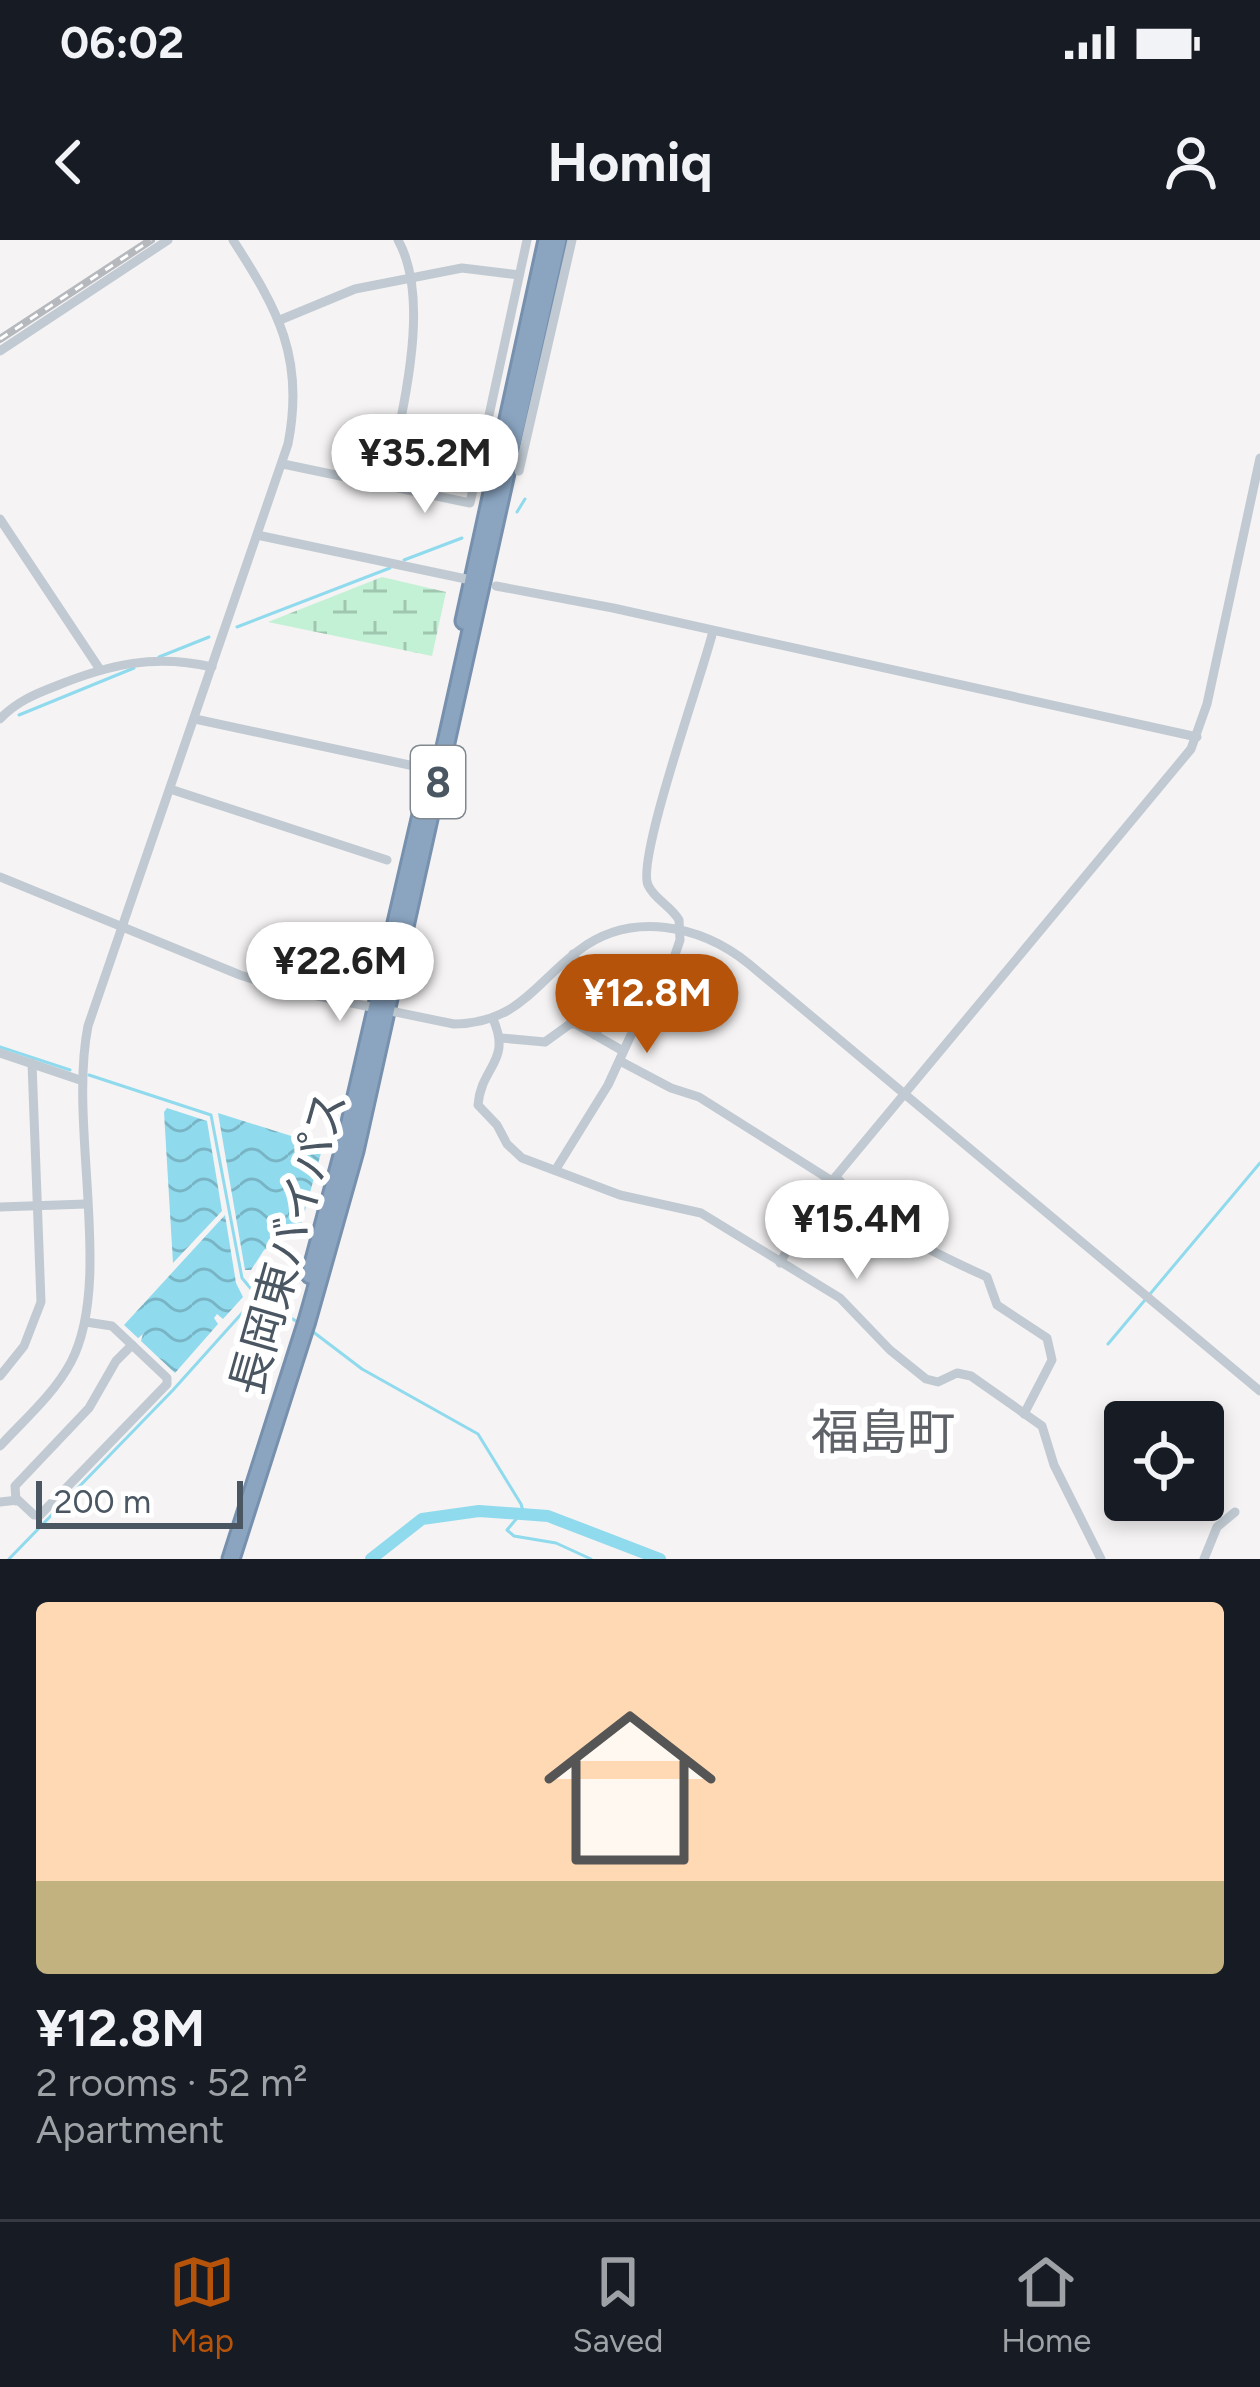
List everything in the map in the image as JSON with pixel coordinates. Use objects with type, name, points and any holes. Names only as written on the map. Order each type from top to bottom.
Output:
[{"type":"highway","name":"長岡東バイパス","points":[[231,1559],[355,1151],[547,240]]},
{"type":"highway","name":"長岡東バイパス","points":[[382,1010],[558,240]]},
{"type":"highway","name":"長岡東バイパス","points":[[221,1559],[301,1327]]},
{"type":"street","points":[[0,351],[168,240]]},
{"type":"street","points":[[0,1446],[54,1389],[73,1359],[86,1322],[80,1080],[88,1026],[283,464],[294,393],[291,356],[280,320],[233,240]]},
{"type":"street","points":[[388,485],[416,310],[398,240]]},
{"type":"street","points":[[283,464],[470,503],[526,240]]},
{"type":"street","points":[[519,471],[572,240]]},
{"type":"street","points":[[280,320],[356,289],[462,268],[519,275]]},
{"type":"street","points":[[780,1263],[834,1179],[1161,788],[1197,737],[1260,458]]},
{"type":"street","points":[[0,519],[99,668]]},
{"type":"street","points":[[257,535],[466,579]]},
{"type":"street","points":[[496,586],[1197,737]]},
{"type":"street","points":[[556,1169],[660,999],[681,928],[676,914],[648,887],[645,872],[657,812],[713,631]]},
{"type":"street","points":[[0,719],[20,702],[99,668],[158,659],[212,668]]},
{"type":"street","points":[[195,719],[414,766]]},
{"type":"street","points":[[170,789],[387,860]]},
{"type":"street","points":[[0,877],[261,982],[454,1024],[493,1019],[526,1000],[573,954],[616,932],[681,928],[732,950],[1260,1391]]},
{"type":"street","points":[[573,954],[581,968],[616,998],[595,1035]]},
{"type":"street","points":[[493,1019],[501,1038],[478,1105],[516,1154],[647,1203],[701,1213],[841,1298],[890,1350],[926,1379],[938,1382],[957,1373],[970,1376],[1042,1426],[1052,1460],[1101,1559]]},
{"type":"street","points":[[501,1038],[545,1042],[576,1024],[671,1088],[699,1096],[834,1179],[888,1226],[952,1263],[986,1276],[997,1305],[1047,1338],[1052,1360],[1024,1414]]},
{"type":"street","points":[[0,1053],[80,1080]]},
{"type":"street","points":[[0,1376],[16,1358],[38,1317],[42,1288],[32,1063]]},
{"type":"street","points":[[0,1207],[86,1204]]},
{"type":"street","points":[[0,1502],[16,1501],[40,1515],[167,1384],[112,1326],[86,1322]]},
{"type":"street","points":[[16,1501],[15,1486],[89,1408],[116,1361],[132,1346]]},
{"type":"street","points":[[1204,1559],[1216,1527],[1235,1512]]},
{"type":"green space","points":[[382,577],[446,592],[432,656],[268,622]]},
{"type":"water","points":[[167,1108],[207,1121],[222,1211],[173,1263],[164,1112]]},
{"type":"water","points":[[218,1113],[323,1146],[300,1228],[264,1250],[251,1270],[245,1270]]},
{"type":"water","points":[[225,1215],[236,1283],[243,1297],[223,1319],[217,1314],[218,1324],[175,1373],[141,1341],[143,1334],[138,1338],[124,1325]]},
{"type":"waterway","points":[[517,512],[525,499]]},
{"type":"waterway","points":[[404,560],[462,538]]},
{"type":"waterway","points":[[237,627],[390,568]]},
{"type":"waterway","points":[[159,657],[209,637]]},
{"type":"waterway","points":[[19,715],[134,668]]},
{"type":"waterway","points":[[0,1047],[70,1070]]},
{"type":"waterway","points":[[89,1075],[211,1115],[242,1278],[257,1296],[299,1323]]},
{"type":"waterway","points":[[1108,1344],[1260,1163]]},
{"type":"waterway","points":[[9,1559],[252,1302]]},
{"type":"waterway","points":[[312,1331],[362,1369],[478,1434],[521,1504],[523,1511],[507,1530],[514,1536],[556,1543],[591,1559]]},
{"type":"waterway","points":[[371,1559],[422,1519],[479,1511],[548,1516],[660,1559]]},
{"type":"railway","points":[[0,339],[151,240]]},
{"type":"district","name":"福島町","points":[[883,1432]]}]
